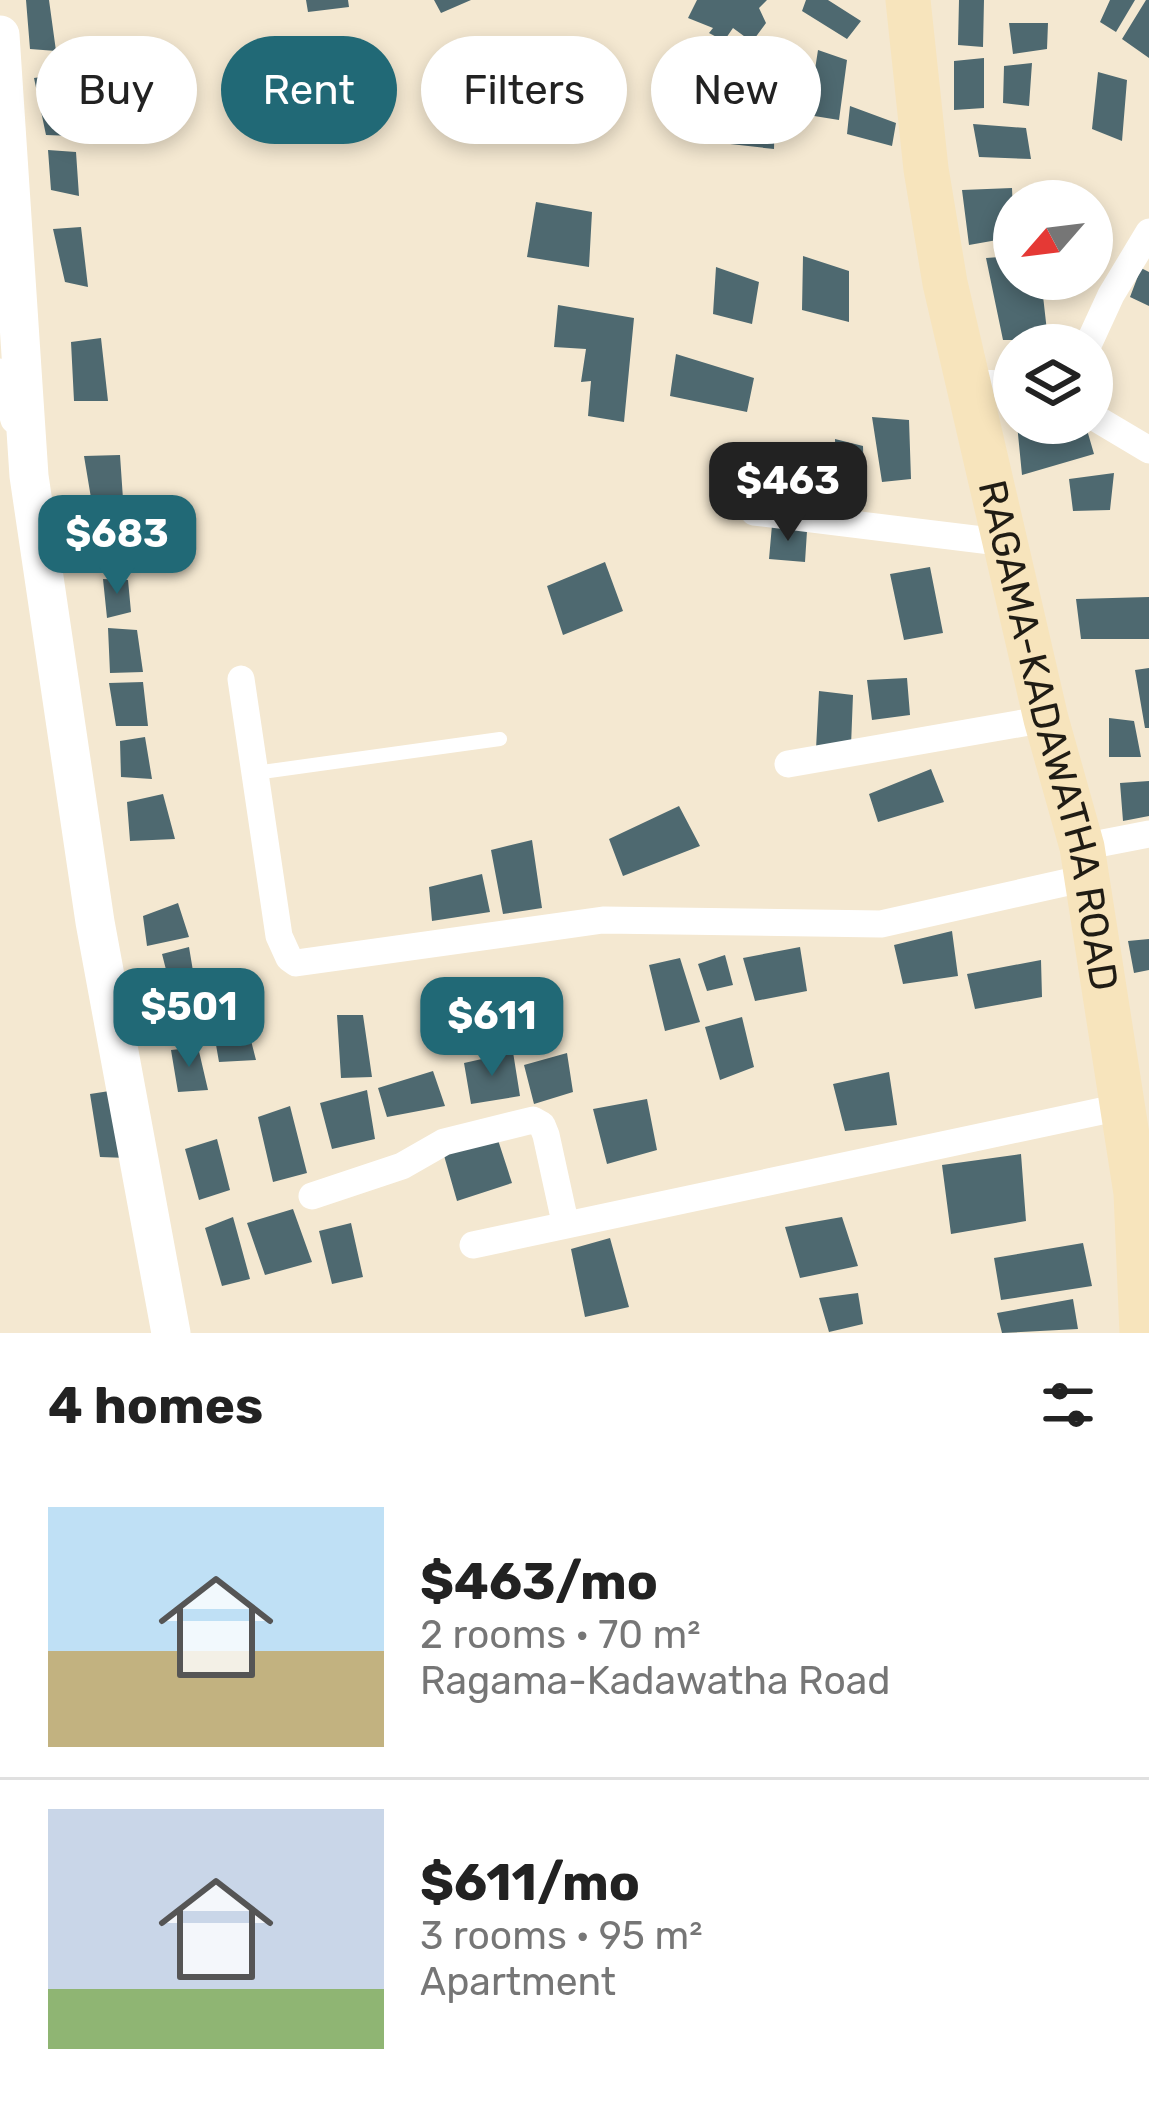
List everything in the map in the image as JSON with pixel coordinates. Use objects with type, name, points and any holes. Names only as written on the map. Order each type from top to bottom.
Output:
[{"type":"main road","name":"RAGAMA-KADAWATHA ROAD","points":[[908,0],[926,169],[967,383],[1084,862],[1136,1192],[1142,1333]]},
{"type":"street","points":[[0,35],[29,476],[95,922],[171,1333]]},
{"type":"street","points":[[1098,324],[1149,232]]},
{"type":"street","points":[[0,372],[29,476]]},
{"type":"street","points":[[967,383],[993,383]]},
{"type":"street","points":[[1113,429],[1149,450]]},
{"type":"street","points":[[754,512],[1007,543]]},
{"type":"street","points":[[241,679],[279,936],[296,963],[603,920],[881,924],[1084,862],[1149,835]]},
{"type":"street","points":[[788,764],[1046,719]]},
{"type":"street","points":[[473,1245],[1125,1106]]},
{"type":"street","points":[[312,1196],[402,1166],[444,1142],[533,1120],[546,1135],[565,1222]]},
{"type":"lane","points":[[255,773],[500,740]]},
{"type":"building","points":[[26,0],[49,0],[54,36],[36,36],[36,49],[30,49]]},
{"type":"building","points":[[306,0],[348,0],[349,7],[308,12]]},
{"type":"building","points":[[434,0],[471,0],[441,13]]},
{"type":"building","points":[[697,0],[767,0],[759,8],[766,23],[756,36],[744,36],[733,28],[727,36],[715,36],[709,33],[713,28],[688,18]]},
{"type":"building","points":[[806,0],[828,0],[861,21],[847,39],[802,11]]},
{"type":"building","points":[[959,0],[984,0],[983,47],[958,45]]},
{"type":"building","points":[[1110,0],[1135,0],[1116,32],[1100,22]]},
{"type":"building","points":[[1149,0],[1149,58],[1122,39]]},
{"type":"building","points":[[1009,23],[1048,23],[1047,49],[1013,54]]},
{"type":"building","points":[[821,51],[847,60],[839,120],[821,117]]},
{"type":"building","points":[[984,58],[984,108],[954,110],[954,61]]},
{"type":"building","points":[[1032,63],[1029,106],[1003,103],[1004,66]]},
{"type":"building","points":[[1098,72],[1127,80],[1122,141],[1092,129]]},
{"type":"building","points":[[850,106],[896,123],[892,146],[847,134]]},
{"type":"building","points":[[973,124],[1026,128],[1031,159],[979,157]]},
{"type":"building","points":[[730,144],[774,144],[774,149]]},
{"type":"building","points":[[48,150],[76,152],[79,196],[51,190]]},
{"type":"building","points":[[993,189],[993,241],[969,245],[962,190]]},
{"type":"building","points":[[536,202],[592,212],[589,267],[527,257]]},
{"type":"building","points":[[81,227],[88,287],[65,282],[53,229]]},
{"type":"building","points":[[803,256],[849,271],[849,322],[802,310]]},
{"type":"building","points":[[986,258],[993,258],[993,292]]},
{"type":"building","points":[[716,267],[759,282],[752,324],[713,314]]},
{"type":"building","points":[[1141,268],[1149,272],[1149,306],[1130,297]]},
{"type":"building","points":[[995,300],[1043,300],[1046,324],[1000,324]]},
{"type":"building","points":[[558,305],[634,318],[624,422],[588,416],[591,381],[581,382],[586,349],[554,347]]},
{"type":"building","points":[[101,338],[108,401],[74,401],[71,342]]},
{"type":"building","points":[[676,354],[754,378],[747,412],[670,396]]},
{"type":"building","points":[[872,417],[909,420],[911,479],[882,482]]},
{"type":"building","points":[[835,439],[863,446],[864,489],[836,488]]},
{"type":"building","points":[[1019,444],[1091,444],[1094,454],[1022,475]]},
{"type":"building","points":[[120,455],[123,499],[92,504],[84,456]]},
{"type":"building","points":[[1114,473],[1110,510],[1073,511],[1069,479]]},
{"type":"building","points":[[772,525],[807,531],[805,562],[769,559]]},
{"type":"building","points":[[91,529],[121,529],[125,567],[98,567]]},
{"type":"building","points":[[605,562],[623,611],[563,635],[547,586]]},
{"type":"building","points":[[930,567],[943,633],[904,640],[890,574]]},
{"type":"building","points":[[103,579],[128,580],[131,612],[107,618]]},
{"type":"building","points":[[1149,597],[1149,639],[1081,639],[1076,599]]},
{"type":"building","points":[[108,628],[137,630],[143,672],[110,673]]},
{"type":"building","points":[[1149,668],[1149,728],[1145,728],[1135,670]]},
{"type":"building","points":[[907,678],[910,715],[872,720],[867,680]]},
{"type":"building","points":[[143,682],[148,726],[116,726],[109,683]]},
{"type":"building","points":[[819,691],[853,695],[851,746],[816,749]]},
{"type":"building","points":[[1109,718],[1134,721],[1141,757],[1109,757]]},
{"type":"building","points":[[145,737],[152,779],[121,777],[120,741]]},
{"type":"building","points":[[931,769],[944,802],[878,822],[869,794]]},
{"type":"building","points":[[1149,781],[1149,816],[1123,821],[1120,783]]},
{"type":"building","points":[[163,794],[175,839],[130,841],[127,802]]},
{"type":"building","points":[[679,806],[700,846],[623,876],[609,839]]},
{"type":"building","points":[[532,840],[542,908],[503,914],[491,850]]},
{"type":"building","points":[[482,874],[490,912],[432,921],[429,887]]},
{"type":"building","points":[[178,903],[189,937],[147,946],[143,916]]},
{"type":"building","points":[[952,931],[958,976],[903,984],[894,945]]},
{"type":"building","points":[[1149,939],[1149,970],[1134,973],[1128,941]]},
{"type":"building","points":[[189,947],[197,995],[173,997],[162,954]]},
{"type":"building","points":[[800,947],[807,991],[755,1001],[743,958]]},
{"type":"building","points":[[725,955],[733,985],[707,991],[698,964]]},
{"type":"building","points":[[680,958],[700,1022],[665,1031],[649,965]]},
{"type":"building","points":[[1041,960],[1042,997],[975,1009],[967,974]]},
{"type":"building","points":[[337,1015],[363,1015],[372,1077],[341,1078]]},
{"type":"building","points":[[245,1017],[256,1060],[219,1062],[212,1022]]},
{"type":"building","points":[[742,1017],[754,1067],[720,1080],[705,1027]]},
{"type":"building","points":[[198,1047],[208,1090],[178,1092],[171,1050]]},
{"type":"building","points":[[513,1052],[520,1096],[471,1104],[464,1063]]},
{"type":"building","points":[[567,1053],[573,1092],[534,1104],[524,1065]]},
{"type":"building","points":[[433,1071],[445,1106],[387,1117],[378,1088]]},
{"type":"building","points":[[889,1072],[897,1125],[845,1131],[833,1084]]},
{"type":"building","points":[[116,1090],[128,1158],[100,1157],[90,1094]]},
{"type":"building","points":[[367,1090],[375,1139],[332,1149],[320,1103]]},
{"type":"building","points":[[647,1099],[657,1150],[607,1164],[593,1109]]},
{"type":"building","points":[[290,1106],[307,1173],[273,1182],[258,1117]]},
{"type":"building","points":[[217,1139],[230,1190],[199,1200],[185,1149]]},
{"type":"building","points":[[498,1140],[512,1183],[457,1201],[443,1152]]},
{"type":"building","points":[[1021,1154],[1026,1221],[951,1234],[942,1165]]},
{"type":"building","points":[[293,1209],[312,1262],[265,1275],[247,1223]]},
{"type":"building","points":[[233,1217],[250,1279],[222,1286],[205,1228]]},
{"type":"building","points":[[842,1217],[858,1266],[800,1278],[785,1227]]},
{"type":"building","points":[[351,1223],[363,1277],[332,1284],[319,1231]]},
{"type":"building","points":[[610,1238],[629,1307],[585,1317],[571,1249]]},
{"type":"building","points":[[1083,1243],[1092,1286],[1001,1300],[994,1258]]},
{"type":"building","points":[[858,1293],[863,1324],[829,1332],[819,1298]]},
{"type":"building","points":[[1073,1299],[1078,1329],[1002,1333],[997,1313]]}]
